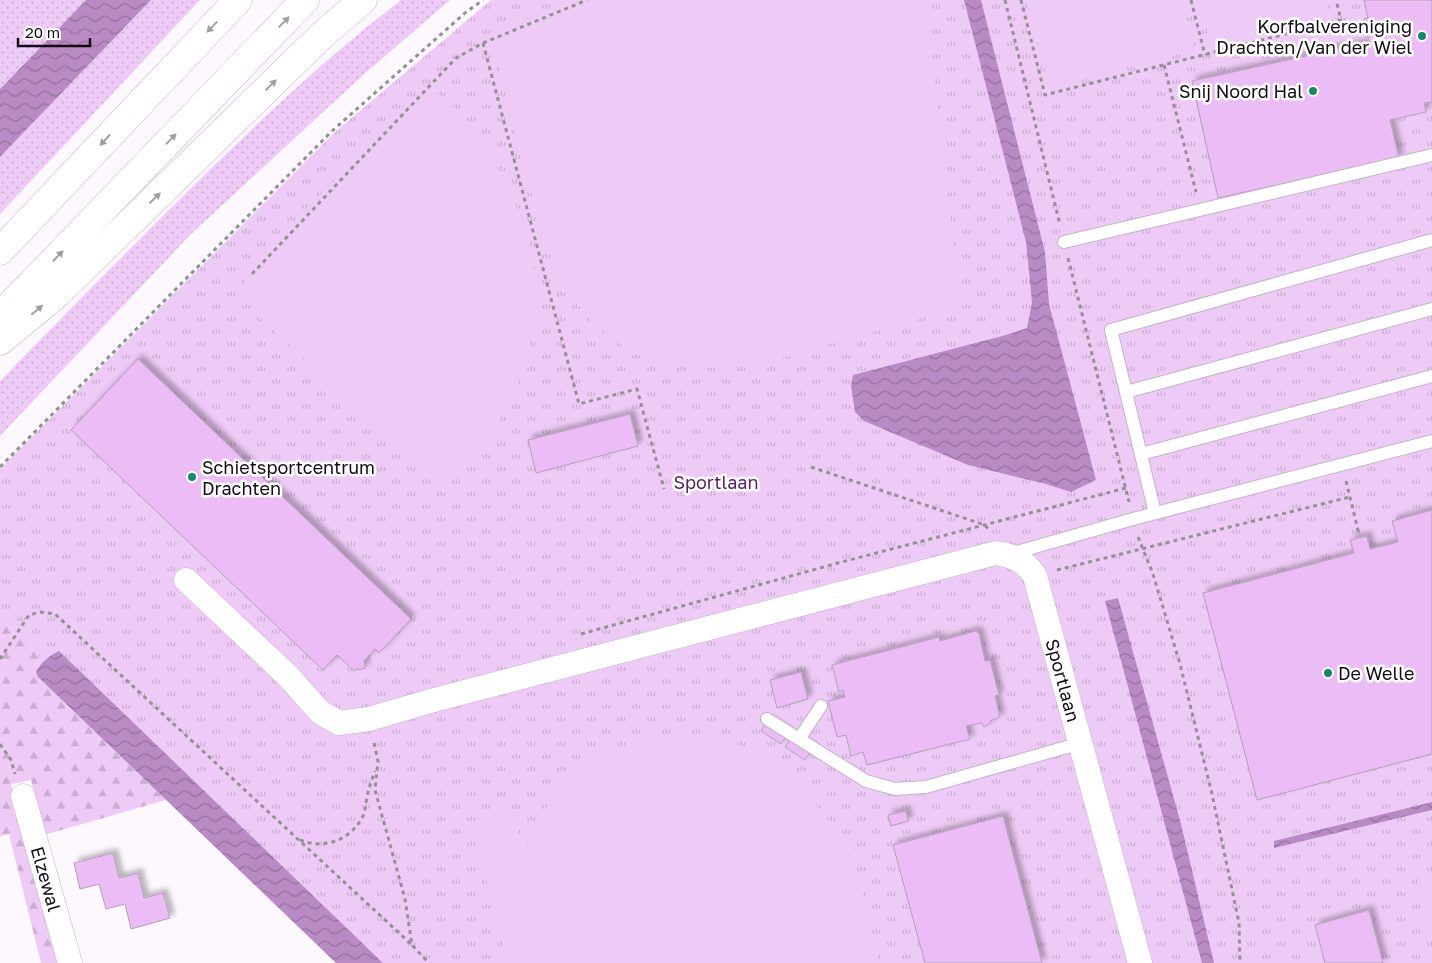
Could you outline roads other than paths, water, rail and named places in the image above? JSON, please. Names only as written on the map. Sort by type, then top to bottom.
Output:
[{"type":"highway","points":[[0,251],[238,0]]},
{"type":"highway","points":[[0,316],[304,0]]},
{"type":"highway","points":[[0,341],[57,294],[321,36],[363,0]]},
{"type":"street","points":[[186,580],[288,676],[320,712],[339,723],[369,719],[492,684],[996,554],[1007,555]]},
{"type":"street","name":"Sportlaan","points":[[1007,555],[1018,559],[1031,569],[1034,576],[1140,963]]},
{"type":"street","name":"Elzewal","points":[[23,796],[70,963]]},
{"type":"lane","points":[[1064,242],[1432,155]]},
{"type":"lane","points":[[1155,513],[1110,330],[1432,240]]},
{"type":"lane","points":[[1126,392],[1432,309]]},
{"type":"lane","points":[[1141,454],[1432,376]]},
{"type":"lane","points":[[1007,555],[1155,513],[1432,442]]},
{"type":"lane","points":[[799,739],[821,706]]},
{"type":"lane","points":[[767,719],[866,781],[895,789],[926,787],[1081,743]]},
{"type":"water","points":[[86,0],[151,0],[0,157],[0,89]]},
{"type":"water","points":[[964,0],[981,0],[1045,252],[1049,304],[1096,480],[1071,492],[968,465],[864,421],[855,412],[851,386],[853,375],[1027,328],[1032,302],[1026,242]]},
{"type":"water","points":[[1118,598],[1181,824],[1214,963],[1202,963],[1105,601]]},
{"type":"water","points":[[59,651],[383,963],[336,963],[38,677],[36,672],[40,665]]},
{"type":"water","points":[[1432,802],[1432,810],[1274,848],[1274,841]]},
{"type":"place","name":"Korfbalvereniging Drachten/Van der Wiel","points":[[1422,36]]},
{"type":"place","name":"Snij Noord Hal","points":[[1313,91]]},
{"type":"place","name":"Schietsportcentrum Drachten","points":[[192,477]]},
{"type":"place","name":"De Welle","points":[[1328,673]]}]
